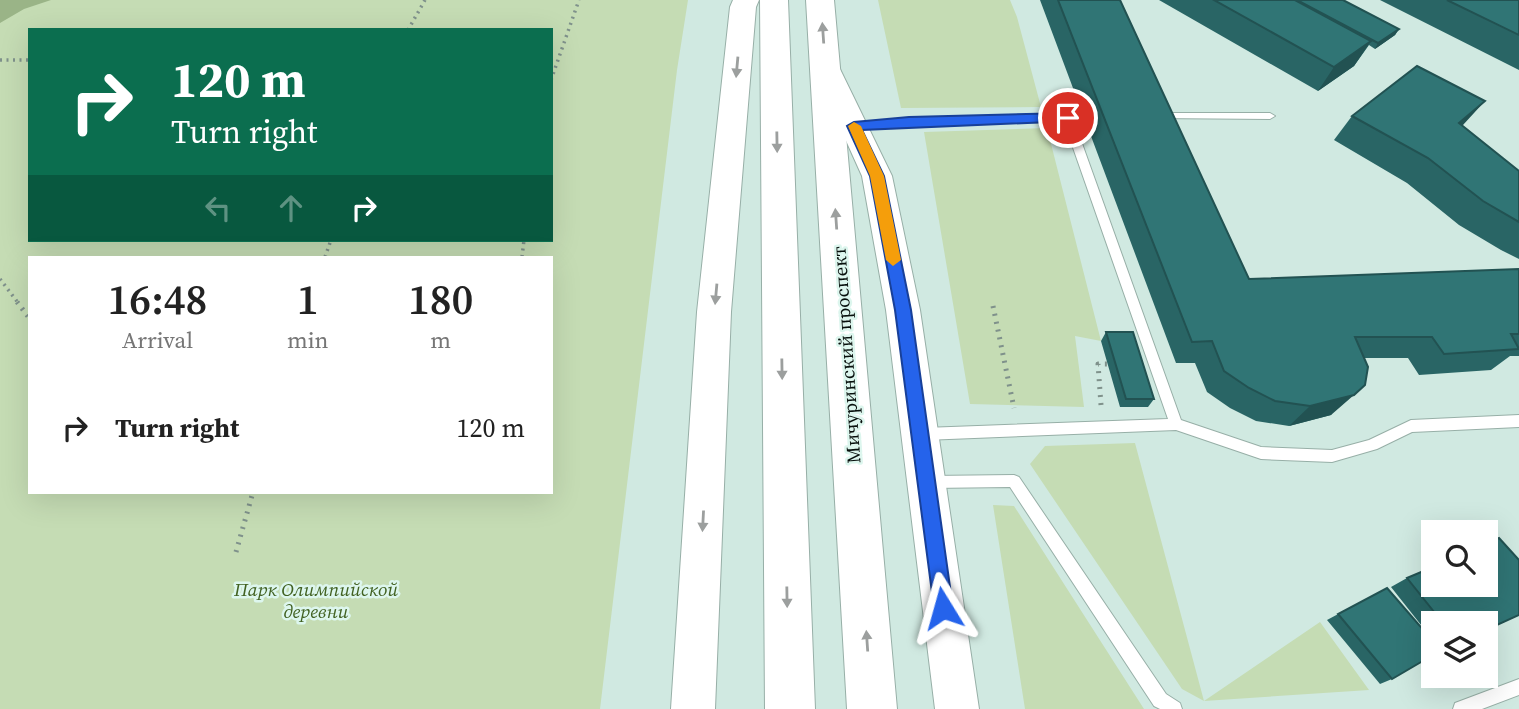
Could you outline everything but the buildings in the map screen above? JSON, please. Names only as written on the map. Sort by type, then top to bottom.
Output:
[{"type":"main road","points":[[693,709],[714,312],[743,7],[746,0]]},
{"type":"main road","points":[[774,0],[790,709]]},
{"type":"main road","name":"Мичуринский проспект","points":[[820,0],[872,709]]},
{"type":"main road","points":[[825,65],[877,176],[903,310],[957,709]]},
{"type":"lane","points":[[1148,116],[1270,116]]},
{"type":"lane","points":[[1068,118],[1176,424]]},
{"type":"lane","points":[[854,126],[909,121],[1082,118]]},
{"type":"lane","points":[[920,434],[1176,424],[1261,453],[1332,456],[1372,445],[1411,426],[1519,421]]},
{"type":"lane","points":[[926,482],[1014,481],[1160,700],[1174,709]]},
{"type":"lane","points":[[1461,709],[1519,687]]},
{"type":"path","points":[[409,28],[425,0]]},
{"type":"path","points":[[553,74],[579,0]]},
{"type":"path","points":[[0,60],[28,60]]},
{"type":"path","points":[[0,279],[28,316]]},
{"type":"path","points":[[993,306],[1019,430]]},
{"type":"path","points":[[1102,427],[1098,364],[1108,364]]},
{"type":"path","points":[[236,552],[252,494]]},
{"type":"green space","name":"Парк Олимпийской деревни","points":[[0,0],[688,0],[677,70],[600,709],[0,709]]},
{"type":"green space","points":[[0,0],[51,0],[24,9],[0,23]]},
{"type":"green space","points":[[878,0],[1010,0],[1041,107],[901,108]]},
{"type":"green space","points":[[1047,128],[1101,341],[1075,336],[1084,407],[970,404],[924,132]]},
{"type":"green space","points":[[1135,443],[1204,701],[1182,689],[1030,464],[1045,446]]},
{"type":"green space","points":[[993,505],[1014,506],[1144,709],[1025,709]]},
{"type":"green space","points":[[1320,622],[1369,690],[1204,701]]},
{"type":"slow traffic","points":[[854,126],[877,176],[893,260]]},
{"type":"route","points":[[943,608],[903,310],[877,176],[854,126],[909,121],[1068,118]]}]
